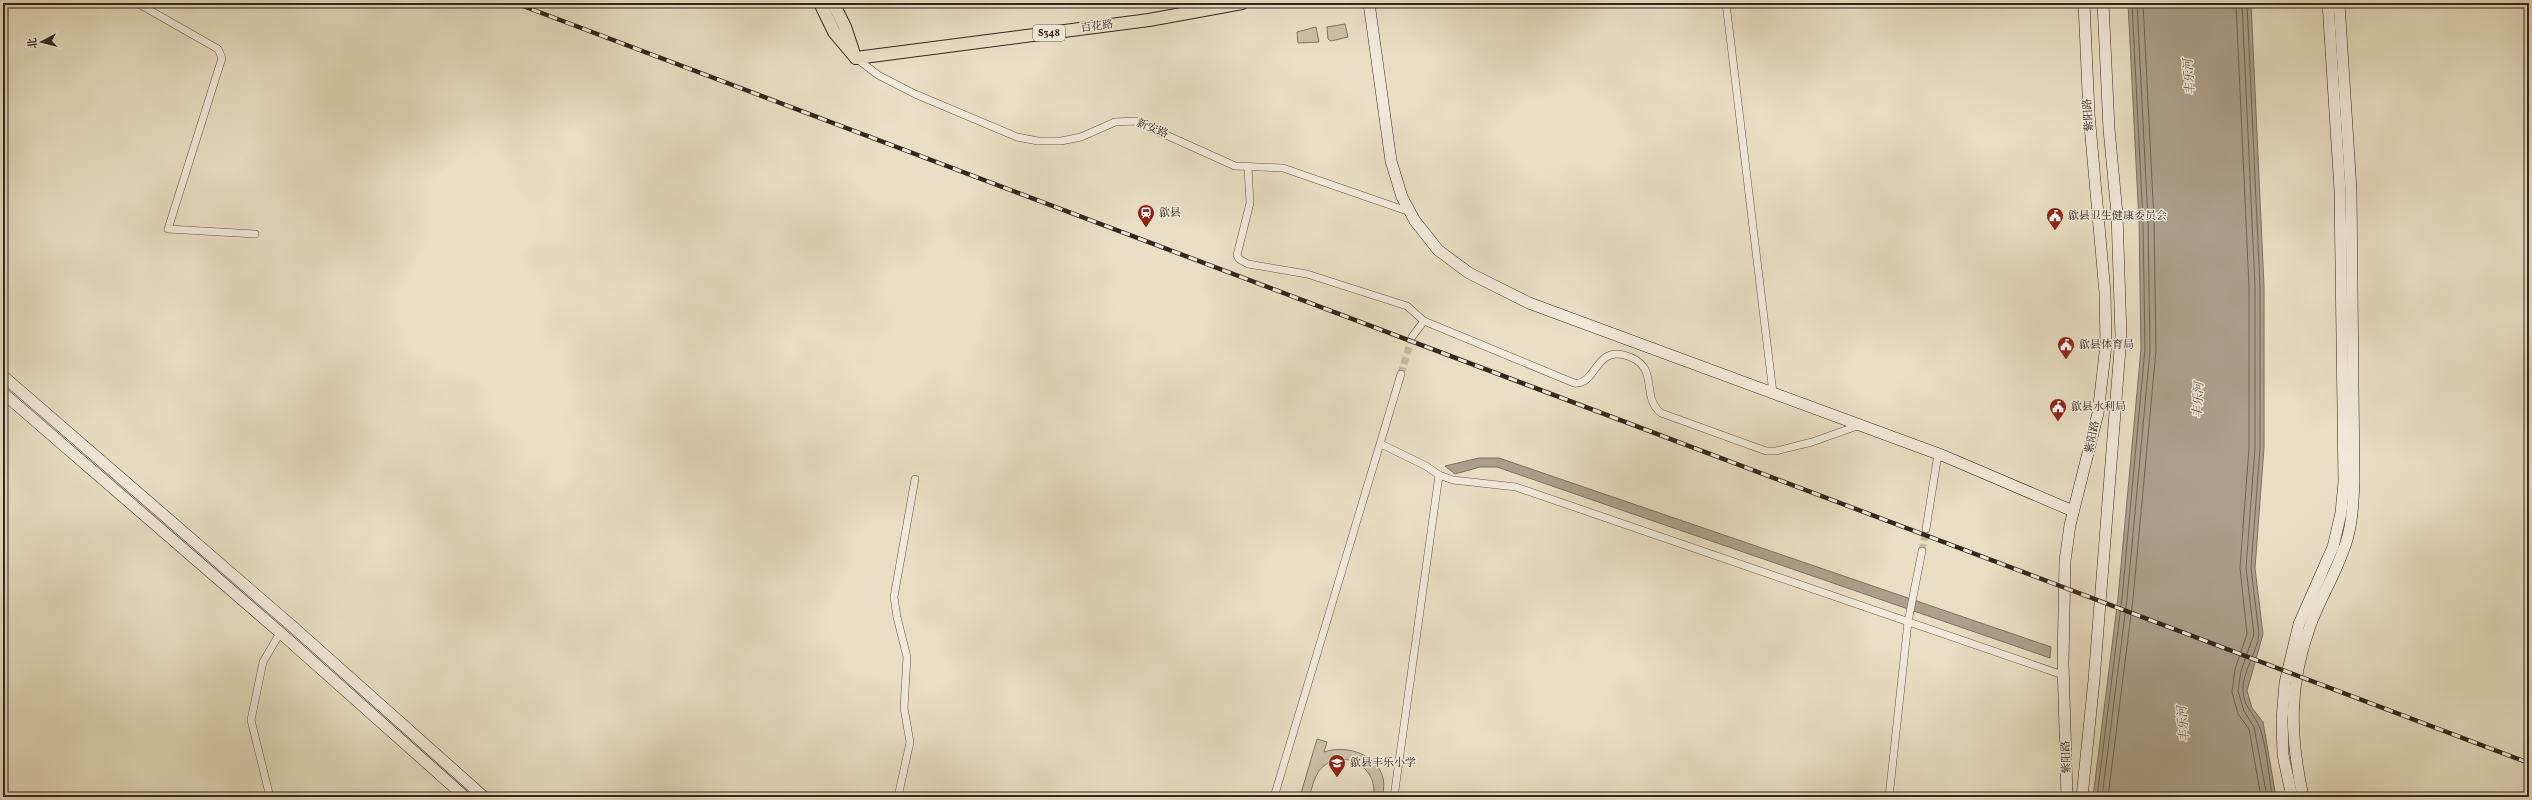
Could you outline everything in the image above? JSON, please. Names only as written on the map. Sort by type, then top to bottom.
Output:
[{"type":"main road","name":"新安路","points":[[820,3],[834,32],[856,58]]},
{"type":"main road","points":[[833,3],[845,27],[856,58]]},
{"type":"main road","name":"百花路","points":[[856,58],[1149,20],[1242,3]]},
{"type":"main road","points":[[1369,3],[1391,161],[1397,185],[1410,212],[1424,233],[1448,258],[1469,272],[1516,296],[1938,454],[2073,511]]},
{"type":"main road","name":"紫阳路","points":[[2067,797],[2063,675],[2065,561],[2073,511],[2098,413],[2106,332],[2105,293],[2089,114],[2084,3]]},
{"type":"main road","name":"紫阳路","points":[[2082,797],[2094,680],[2121,336],[2117,214],[2109,129],[2103,3]]},
{"type":"main road","points":[[2292,797],[2283,755],[2282,719],[2285,683],[2299,624],[2334,547],[2341,513],[2344,482],[2340,190],[2328,3]]},
{"type":"main road","points":[[2303,797],[2294,753],[2293,719],[2295,685],[2309,628],[2344,551],[2352,514],[2354,482],[2351,190],[2339,3]]},
{"type":"main road","points":[[3,376],[292,626],[484,797]]},
{"type":"main road","points":[[3,393],[280,633],[465,797]]},
{"type":"street","points":[[137,3],[218,49],[222,58],[168,229],[255,234]]},
{"type":"street","points":[[1726,3],[1773,393]]},
{"type":"street","name":"新安路","points":[[856,58],[878,75],[916,94],[1017,137],[1038,141],[1061,141],[1081,137],[1115,122],[1135,121],[1229,164],[1248,168],[1271,166],[1283,168],[1410,212]]},
{"type":"street","points":[[1248,168],[1250,203],[1237,250],[1239,259],[1267,269],[1308,274],[1407,306],[1424,321],[1574,383],[1579,384],[1587,379],[1602,359],[1616,354],[1626,355],[1635,359],[1647,370],[1652,400],[1661,413],[1761,450],[1776,451],[1860,425]]},
{"type":"street","points":[[1412,337],[1424,321]]},
{"type":"street","points":[[1274,797],[1401,374]]},
{"type":"street","points":[[1381,444],[1426,466],[1439,475],[1453,480],[1516,487],[1908,619],[2063,675]]},
{"type":"street","points":[[1926,529],[1938,454]]},
{"type":"street","points":[[1394,797],[1439,475]]},
{"type":"street","points":[[898,797],[910,742],[904,712],[907,657],[896,617],[894,597],[914,479]]},
{"type":"street","points":[[1889,797],[1908,619],[1922,551]]},
{"type":"street","points":[[270,797],[251,720],[263,662],[280,633]]},
{"type":"shaded area","points":[[1345,24],[1348,37],[1331,41],[1328,39],[1327,27]]},
{"type":"shaded area","points":[[1316,27],[1319,42],[1298,43],[1297,32]]},
{"type":"shaded area","points":[[1317,739],[1327,742],[1324,752],[1347,750],[1368,758],[1376,765],[1382,774],[1384,785],[1382,797],[1373,797],[1374,786],[1370,776],[1364,768],[1347,760],[1337,760],[1327,763],[1319,771],[1313,783],[1309,797],[1300,797]]},
{"type":"water","name":"丰乐河","points":[[2128,3],[2251,3],[2264,286],[2264,448],[2255,568],[2263,634],[2247,691],[2252,708],[2263,722],[2276,797],[2093,797],[2118,598],[2141,349],[2139,222]]},
{"type":"water","points":[[1479,458],[1499,458],[2051,647],[2050,658],[1497,467],[1480,467],[1455,474],[1445,466]]},
{"type":"tunnel","points":[[1401,374],[1412,337]]},
{"type":"tunnel","points":[[1922,551],[1926,529]]},
{"type":"railway","points":[[515,3],[2529,763]]},
{"type":"place","name":"歙县","points":[[1146,228]]},
{"type":"place","name":"歙县卫生健康委员会","points":[[2055,231]]},
{"type":"place","name":"歙县体育局","points":[[2066,360]]},
{"type":"place","name":"歙县水利局","points":[[2058,422]]},
{"type":"place","name":"歙县丰乐小学","points":[[1337,778]]}]
